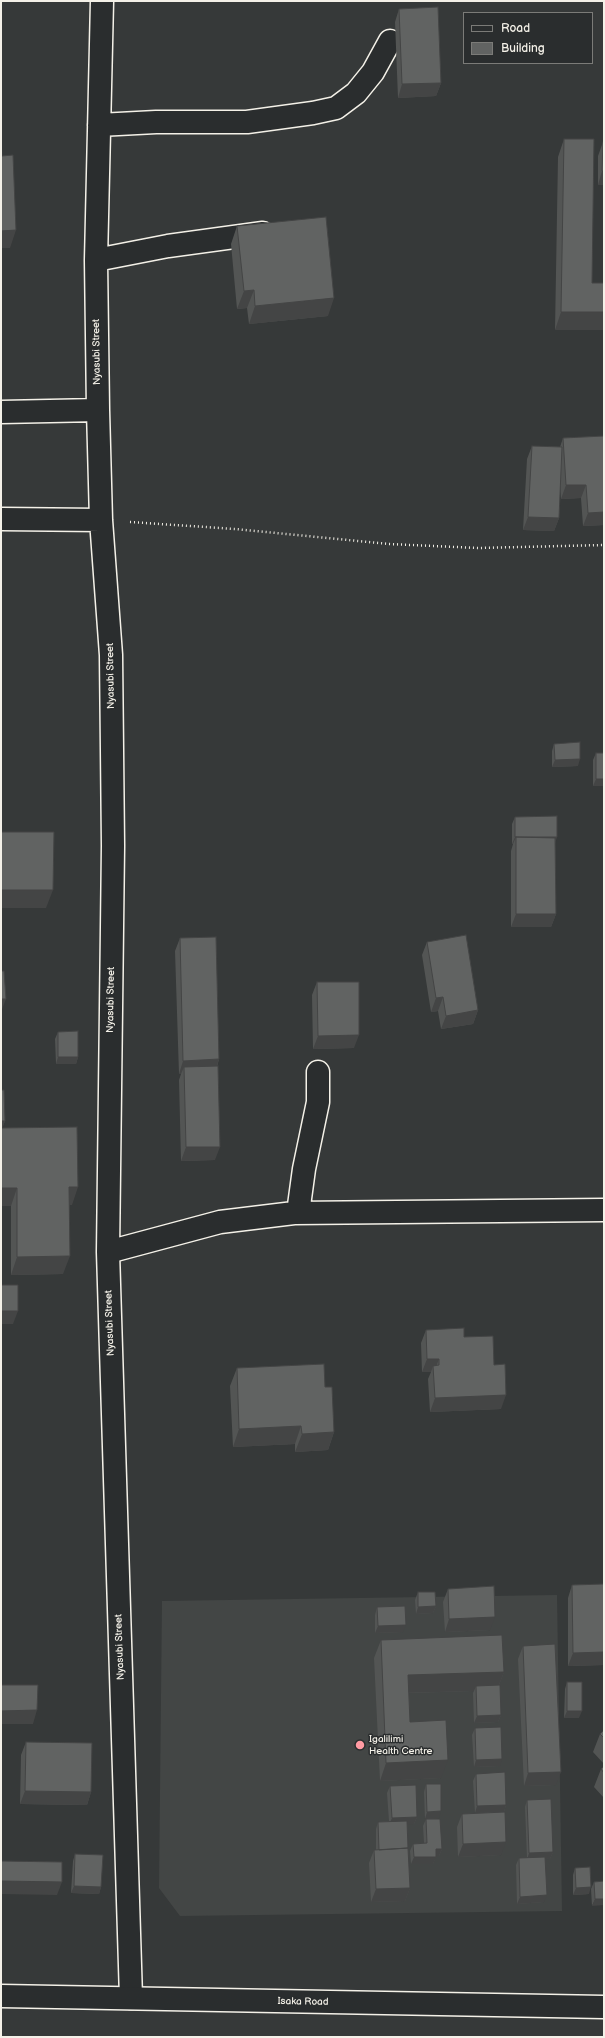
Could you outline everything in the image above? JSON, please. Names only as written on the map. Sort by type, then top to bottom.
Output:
[{"type":"street","name":"Nyasubi Street","points":[[102,1],[96,260],[101,520],[111,655],[113,830],[108,1252],[131,1998]]},
{"type":"street","points":[[99,125],[156,122],[246,122],[313,113],[336,108],[356,93],[373,72],[390,41]]},
{"type":"street","points":[[96,260],[183,243],[285,231]]},
{"type":"street","points":[[1,412],[98,410]]},
{"type":"street","points":[[1,519],[101,520]]},
{"type":"street","points":[[298,1213],[304,1169],[318,1102],[318,1072]]},
{"type":"street","points":[[108,1252],[220,1222],[298,1213],[604,1210]]},
{"type":"street","name":"Isaka Road","points":[[1,1996],[604,2007]]},
{"type":"path","points":[[101,520],[183,525],[389,544],[478,548],[604,545]]},
{"type":"shaded area","name":"Igalilimi Health Centre","points":[[557,1595],[562,1911],[180,1916],[159,1888],[162,1601]]},
{"type":"building","points":[[438,7],[441,83],[402,84],[399,9]]},
{"type":"building","points":[[564,139],[594,139],[592,283],[604,283],[604,312],[561,312]]},
{"type":"building","points":[[1,140],[2,156],[13,155],[16,230],[1,231]]},
{"type":"building","points":[[603,142],[604,171],[602,171]]},
{"type":"building","points":[[326,217],[334,298],[255,306],[254,290],[244,291],[237,226]]},
{"type":"building","points":[[604,436],[604,512],[588,513],[586,485],[566,485],[563,438]]},
{"type":"building","points":[[532,446],[562,447],[559,518],[528,517]]},
{"type":"building","points":[[580,742],[580,759],[555,760],[554,744]]},
{"type":"building","points":[[596,753],[604,753],[604,779],[596,779]]},
{"type":"building","points":[[557,816],[557,837],[515,837],[515,817]]},
{"type":"building","points":[[1,832],[54,832],[53,890],[1,890]]},
{"type":"building","points":[[516,837],[555,838],[556,914],[516,914]]},
{"type":"building","points":[[466,935],[478,1010],[446,1016],[443,997],[436,998],[427,942]]},
{"type":"building","points":[[216,937],[219,1059],[183,1061],[180,938]]},
{"type":"building","points":[[1,971],[4,971],[6,999],[1,999]]},
{"type":"building","points":[[317,982],[359,982],[359,1035],[318,1036]]},
{"type":"building","points":[[78,1031],[78,1057],[58,1057],[58,1032]]},
{"type":"building","points":[[218,1066],[220,1147],[186,1147],[184,1067]]},
{"type":"building","points":[[1,1090],[4,1090],[5,1121],[1,1121]]},
{"type":"building","points":[[77,1127],[78,1187],[69,1187],[70,1256],[17,1257],[17,1188],[1,1188],[1,1128]]},
{"type":"building","points":[[1,1285],[18,1285],[18,1311],[1,1311]]},
{"type":"building","points":[[464,1328],[464,1337],[493,1336],[494,1365],[505,1364],[506,1395],[435,1398],[433,1366],[439,1365],[439,1359],[427,1359],[426,1330]]},
{"type":"building","points":[[324,1364],[325,1387],[332,1387],[334,1432],[302,1434],[301,1426],[239,1429],[237,1368]]},
{"type":"building","points":[[604,1584],[604,1652],[573,1653],[572,1585]]},
{"type":"building","points":[[494,1586],[495,1617],[449,1619],[448,1589]]},
{"type":"building","points":[[418,1592],[435,1592],[436,1606],[418,1607]]},
{"type":"building","points":[[405,1606],[406,1625],[378,1626],[377,1607]]},
{"type":"building","points":[[502,1635],[504,1672],[408,1675],[410,1722],[446,1720],[448,1760],[386,1763],[381,1640]]},
{"type":"building","points":[[555,1644],[561,1772],[528,1773],[523,1646]]},
{"type":"building","points":[[567,1682],[582,1682],[582,1711],[567,1711]]},
{"type":"building","points":[[1,1685],[38,1685],[37,1710],[1,1711]]},
{"type":"building","points":[[500,1685],[501,1715],[477,1716],[476,1686]]},
{"type":"building","points":[[501,1727],[502,1759],[476,1760],[475,1728]]},
{"type":"building","points":[[604,1730],[604,1738],[600,1734]]},
{"type":"building","points":[[26,1742],[92,1743],[91,1792],[25,1791]]},
{"type":"building","points":[[604,1766],[604,1773],[601,1769]]},
{"type":"building","points":[[505,1772],[506,1805],[477,1806],[476,1774]]},
{"type":"building","points":[[426,1784],[441,1784],[441,1811],[427,1812]]},
{"type":"building","points":[[416,1785],[417,1817],[392,1818],[390,1786]]},
{"type":"building","points":[[551,1799],[553,1852],[529,1853],[527,1800]]},
{"type":"building","points":[[505,1812],[506,1842],[463,1844],[462,1814]]},
{"type":"building","points":[[426,1819],[440,1819],[442,1849],[436,1849],[436,1857],[414,1857],[413,1844],[427,1843]]},
{"type":"building","points":[[407,1821],[408,1848],[379,1850],[378,1822]]},
{"type":"building","points":[[408,1848],[410,1888],[376,1889],[374,1850]]},
{"type":"building","points":[[75,1854],[103,1855],[101,1887],[74,1886]]},
{"type":"building","points":[[545,1857],[547,1895],[520,1897],[519,1858]]},
{"type":"building","points":[[1,1861],[62,1862],[62,1882],[1,1881]]},
{"type":"building","points":[[590,1867],[591,1887],[576,1888],[575,1868]]},
{"type":"building","points":[[604,1881],[604,1899],[595,1899],[594,1882]]},
{"type":"place","name":"Igalilimi Health Centre","points":[[360,1745]]}]
